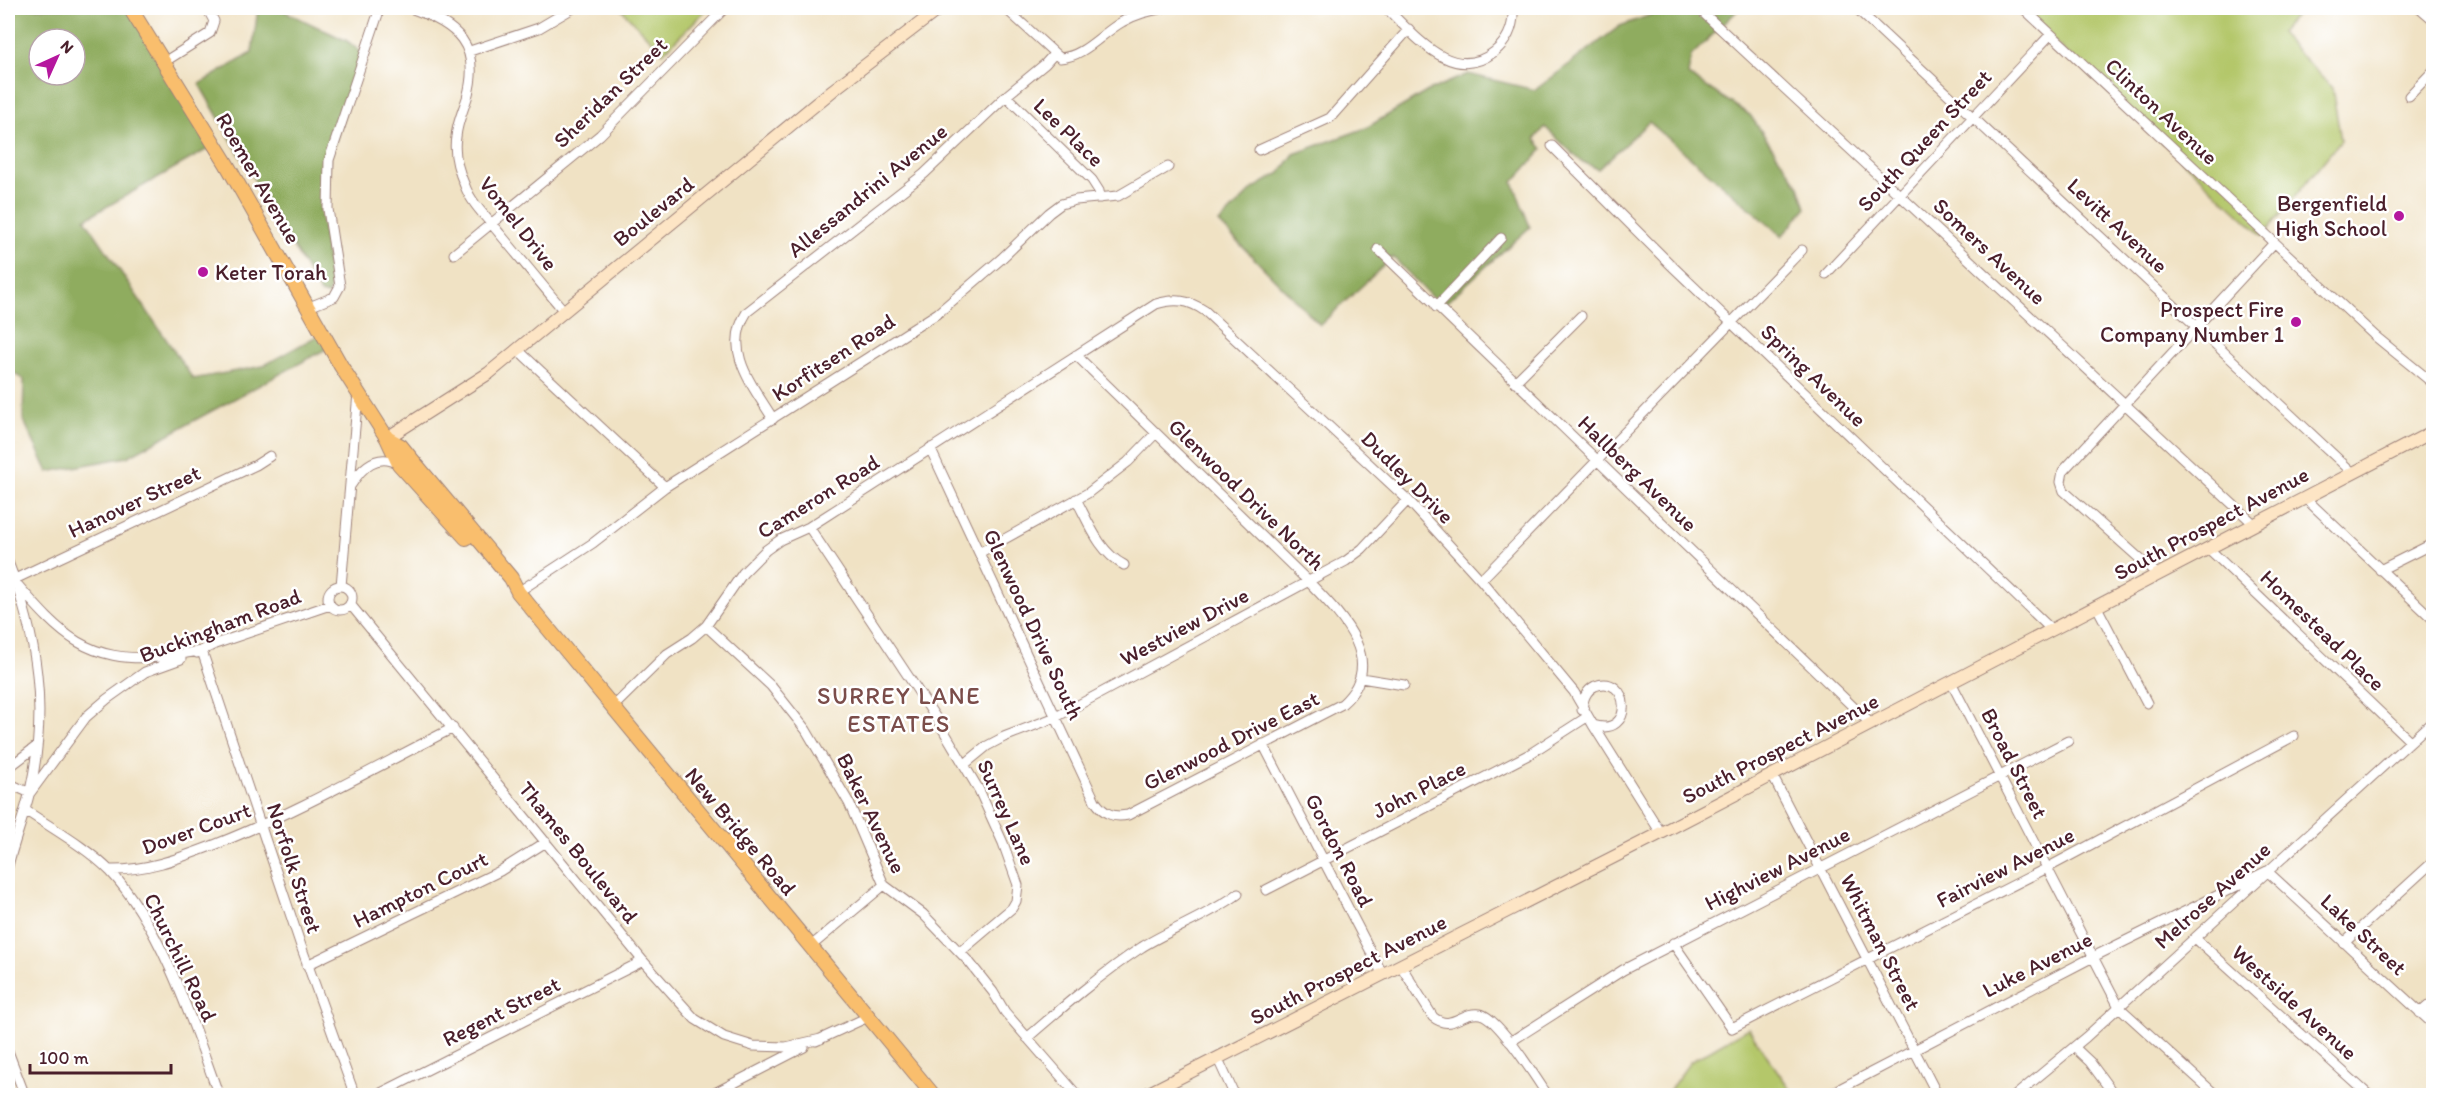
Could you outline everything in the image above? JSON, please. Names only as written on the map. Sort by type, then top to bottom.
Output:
[{"type":"main road","name":"Roemer Avenue","points":[[132,8],[226,163],[358,393]]},
{"type":"main road","name":"New Bridge Road","points":[[358,393],[387,438],[399,464],[506,582],[518,592],[934,1095]]},
{"type":"main road","name":"New Bridge Road","points":[[387,438],[405,451],[511,578],[518,592]]},
{"type":"street","points":[[164,62],[210,33],[214,21],[207,8]]},
{"type":"street","points":[[309,308],[334,297],[340,286],[328,209],[329,160],[380,8]]},
{"type":"street","points":[[410,8],[435,16],[448,24],[465,42],[470,51],[539,28],[573,8]]},
{"type":"street","name":"Sheridan Street","points":[[454,254],[606,130],[725,8]]},
{"type":"street","name":"Boulevard","points":[[387,438],[465,390],[833,90],[940,8]]},
{"type":"street","points":[[1005,8],[1060,58],[1075,55],[1132,16],[1163,8]]},
{"type":"street","points":[[1386,8],[1436,54],[1450,61],[1473,62],[1491,55],[1502,44],[1512,26],[1513,8]]},
{"type":"street","name":"Somers Avenue","points":[[1698,8],[2254,524]]},
{"type":"street","name":"Levitt Avenue","points":[[1856,8],[2353,473]]},
{"type":"street","name":"Clinton Avenue","points":[[2023,8],[2375,336],[2433,384]]},
{"type":"street","points":[[2420,8],[2433,20]]},
{"type":"street","points":[[1259,150],[1330,118],[1409,29]]},
{"type":"street","name":"South Queen Street","points":[[1826,274],[2051,34]]},
{"type":"street","name":"Vomel Drive","points":[[470,51],[472,61],[470,86],[457,127],[456,155],[466,190],[564,311]]},
{"type":"street","name":"Allessandrini Avenue","points":[[773,419],[739,361],[738,331],[747,312],[924,174],[1054,54]]},
{"type":"street","points":[[2409,96],[2433,70]]},
{"type":"street","name":"Lee Place","points":[[1006,96],[1092,180],[1099,191],[1100,198]]},
{"type":"street","name":"Spring Avenue","points":[[1552,146],[1732,323],[2052,630]]},
{"type":"street","name":"Korfitsen Road","points":[[518,592],[593,543],[665,487],[938,313],[960,296],[1055,208],[1076,200],[1118,196],[1168,167]]},
{"type":"street","points":[[1436,307],[1501,238]]},
{"type":"street","points":[[2157,574],[2064,491],[2061,482],[2063,471],[2274,243]]},
{"type":"street","name":"Hallberg Avenue","points":[[1378,249],[1871,724]]},
{"type":"street","points":[[1481,580],[1802,250]]},
{"type":"street","name":"Cameron Road","points":[[613,707],[667,654],[706,626],[743,573],[766,550],[780,540],[809,527],[1156,304],[1179,300]]},
{"type":"street","name":"Dudley Drive","points":[[1179,300],[1205,311],[1408,500],[1481,580],[1574,692],[1661,833]]},
{"type":"street","points":[[1515,382],[1581,316]]},
{"type":"street","points":[[517,349],[665,487]]},
{"type":"street","name":"Glenwood Drive North","points":[[1076,355],[1309,582],[1354,637],[1362,656],[1361,678]]},
{"type":"street","points":[[341,586],[358,393]]},
{"type":"street","name":"South Prospect Avenue","points":[[1143,1095],[1661,833],[2433,431]]},
{"type":"street","points":[[979,553],[1076,499],[1108,478],[1128,462],[1156,433]]},
{"type":"street","name":"Glenwood Drive South","points":[[930,448],[1095,801],[1107,814]]},
{"type":"street","name":"Hanover Street","points":[[15,581],[256,465],[270,456]]},
{"type":"street","points":[[350,487],[362,469],[374,461],[385,459],[399,464]]},
{"type":"street","points":[[2305,498],[2433,620]]},
{"type":"street","points":[[1076,499],[1103,548],[1111,557],[1124,565]]},
{"type":"street","name":"Westview Drive","points":[[965,764],[987,746],[1056,717],[1346,561],[1362,549],[1408,500]]},
{"type":"street","name":"Surrey Lane","points":[[809,527],[965,764],[1003,843],[1018,885],[1018,893],[1012,908],[960,952]]},
{"type":"street","points":[[2380,570],[2433,543]]},
{"type":"street","name":"Homestead Place","points":[[2208,548],[2410,741]]},
{"type":"street","points":[[8,562],[32,633],[38,668],[37,746],[30,793],[8,866]]},
{"type":"street","points":[[15,581],[51,624],[76,642],[90,648],[125,657],[143,658],[202,651]]},
{"type":"street","points":[[335,586],[341,586],[350,592],[352,599],[350,604],[338,610],[330,605],[329,592],[335,586]]},
{"type":"street","name":"Thames Boulevard","points":[[350,604],[683,1008],[709,1029],[746,1044],[769,1047],[803,1044],[821,1039]]},
{"type":"street","name":"Buckingham Road","points":[[30,793],[86,717],[145,672],[215,644],[330,605]]},
{"type":"street","points":[[2097,606],[2147,703]]},
{"type":"street","name":"Baker Avenue","points":[[706,626],[771,686],[806,730],[849,803],[884,885],[923,914],[960,952],[1027,1038],[1078,1095]]},
{"type":"street","name":"Norfolk Street","points":[[202,651],[308,965],[355,1095]]},
{"type":"street","points":[[1361,678],[1404,685]]},
{"type":"street","name":"Glenwood Drive East","points":[[1107,814],[1120,817],[1128,815],[1342,704],[1361,678]]},
{"type":"street","name":"Broad Street","points":[[1952,682],[2119,1007]]},
{"type":"street","points":[[1595,686],[1609,686],[1621,694],[1625,707],[1619,721],[1607,727],[1588,717],[1585,696],[1595,686]]},
{"type":"street","name":"John Place","points":[[1266,890],[1528,755],[1588,717]]},
{"type":"street","name":"Melrose Avenue","points":[[2014,1095],[2119,1007],[2433,720]]},
{"type":"street","name":"Dover Court","points":[[109,870],[136,869],[174,861],[261,826],[453,728]]},
{"type":"street","name":"Fairview Avenue","points":[[1673,943],[1732,1028],[2047,868],[2294,736]]},
{"type":"street","name":"Highview Avenue","points":[[1510,1042],[1584,993],[1673,943],[2068,741]]},
{"type":"street","name":"Gordon Road","points":[[1263,744],[1383,975]]},
{"type":"street","points":[[8,768],[37,746]]},
{"type":"street","name":"Whitman Street","points":[[1772,775],[1938,1095]]},
{"type":"street","points":[[8,783],[30,793]]},
{"type":"street","name":"Churchill Road","points":[[25,810],[93,856],[109,870],[138,908],[162,954],[197,1034],[219,1095]]},
{"type":"street","name":"Hampton Court","points":[[308,965],[500,871],[546,842]]},
{"type":"street","points":[[2344,943],[2433,861]]},
{"type":"street","name":"Lake Street","points":[[2267,872],[2433,1025]]},
{"type":"street","name":"Luke Avenue","points":[[1826,1095],[2093,957],[2267,872]]},
{"type":"street","points":[[810,947],[884,885]]},
{"type":"street","points":[[1027,1038],[1105,973],[1132,955],[1220,907],[1238,894]]},
{"type":"street","name":"Westside Avenue","points":[[2195,938],[2370,1095]]},
{"type":"street","name":"Regent Street","points":[[375,1095],[644,961]]},
{"type":"street","points":[[1401,966],[1433,1017],[1438,1021],[1452,1023],[1466,1016],[1482,1014],[1495,1022],[1548,1095]]},
{"type":"street","points":[[2420,1013],[2433,1001]]},
{"type":"street","points":[[2119,1007],[2217,1095]]},
{"type":"street","points":[[709,1095],[868,1017]]},
{"type":"street","points":[[2074,1047],[2090,1062],[2115,1095]]},
{"type":"street","points":[[8,1051],[26,1095]]},
{"type":"street","points":[[1218,1059],[1235,1095]]},
{"type":"green space","points":[[8,8],[130,8],[215,145],[85,219],[193,379],[263,366],[322,333],[330,347],[127,457],[48,472],[23,419],[24,380],[8,369]]},
{"type":"green space","points":[[258,8],[278,8],[347,41],[364,54],[329,160],[320,207],[331,286],[328,295],[320,293],[199,84],[252,53]]},
{"type":"green space","points":[[620,8],[708,8],[663,53]]},
{"type":"green space","points":[[1670,8],[1740,8],[1691,56],[1688,75],[1750,115],[1799,186],[1806,208],[1782,236],[1649,122],[1598,169],[1581,161],[1545,127],[1535,139],[1543,149],[1513,182],[1530,227],[1441,307],[1393,257],[1320,325],[1219,223],[1254,188],[1280,173],[1294,154],[1366,128],[1428,91],[1468,74],[1535,90],[1620,26]]},
{"type":"green space","points":[[2018,8],[2302,8],[2280,33],[2332,88],[2341,140],[2263,236]]},
{"type":"green space","points":[[1748,1028],[1794,1095],[1666,1095],[1690,1062]]},
{"type":"place","name":"Bergenfield High School","points":[[2399,216]]},
{"type":"place","name":"Keter Torah","points":[[203,272]]},
{"type":"place","name":"Prospect Fire Company Number 1","points":[[2296,322]]},
{"type":"district","name":"SURREY LANE ESTATES","points":[[899,710]]}]
